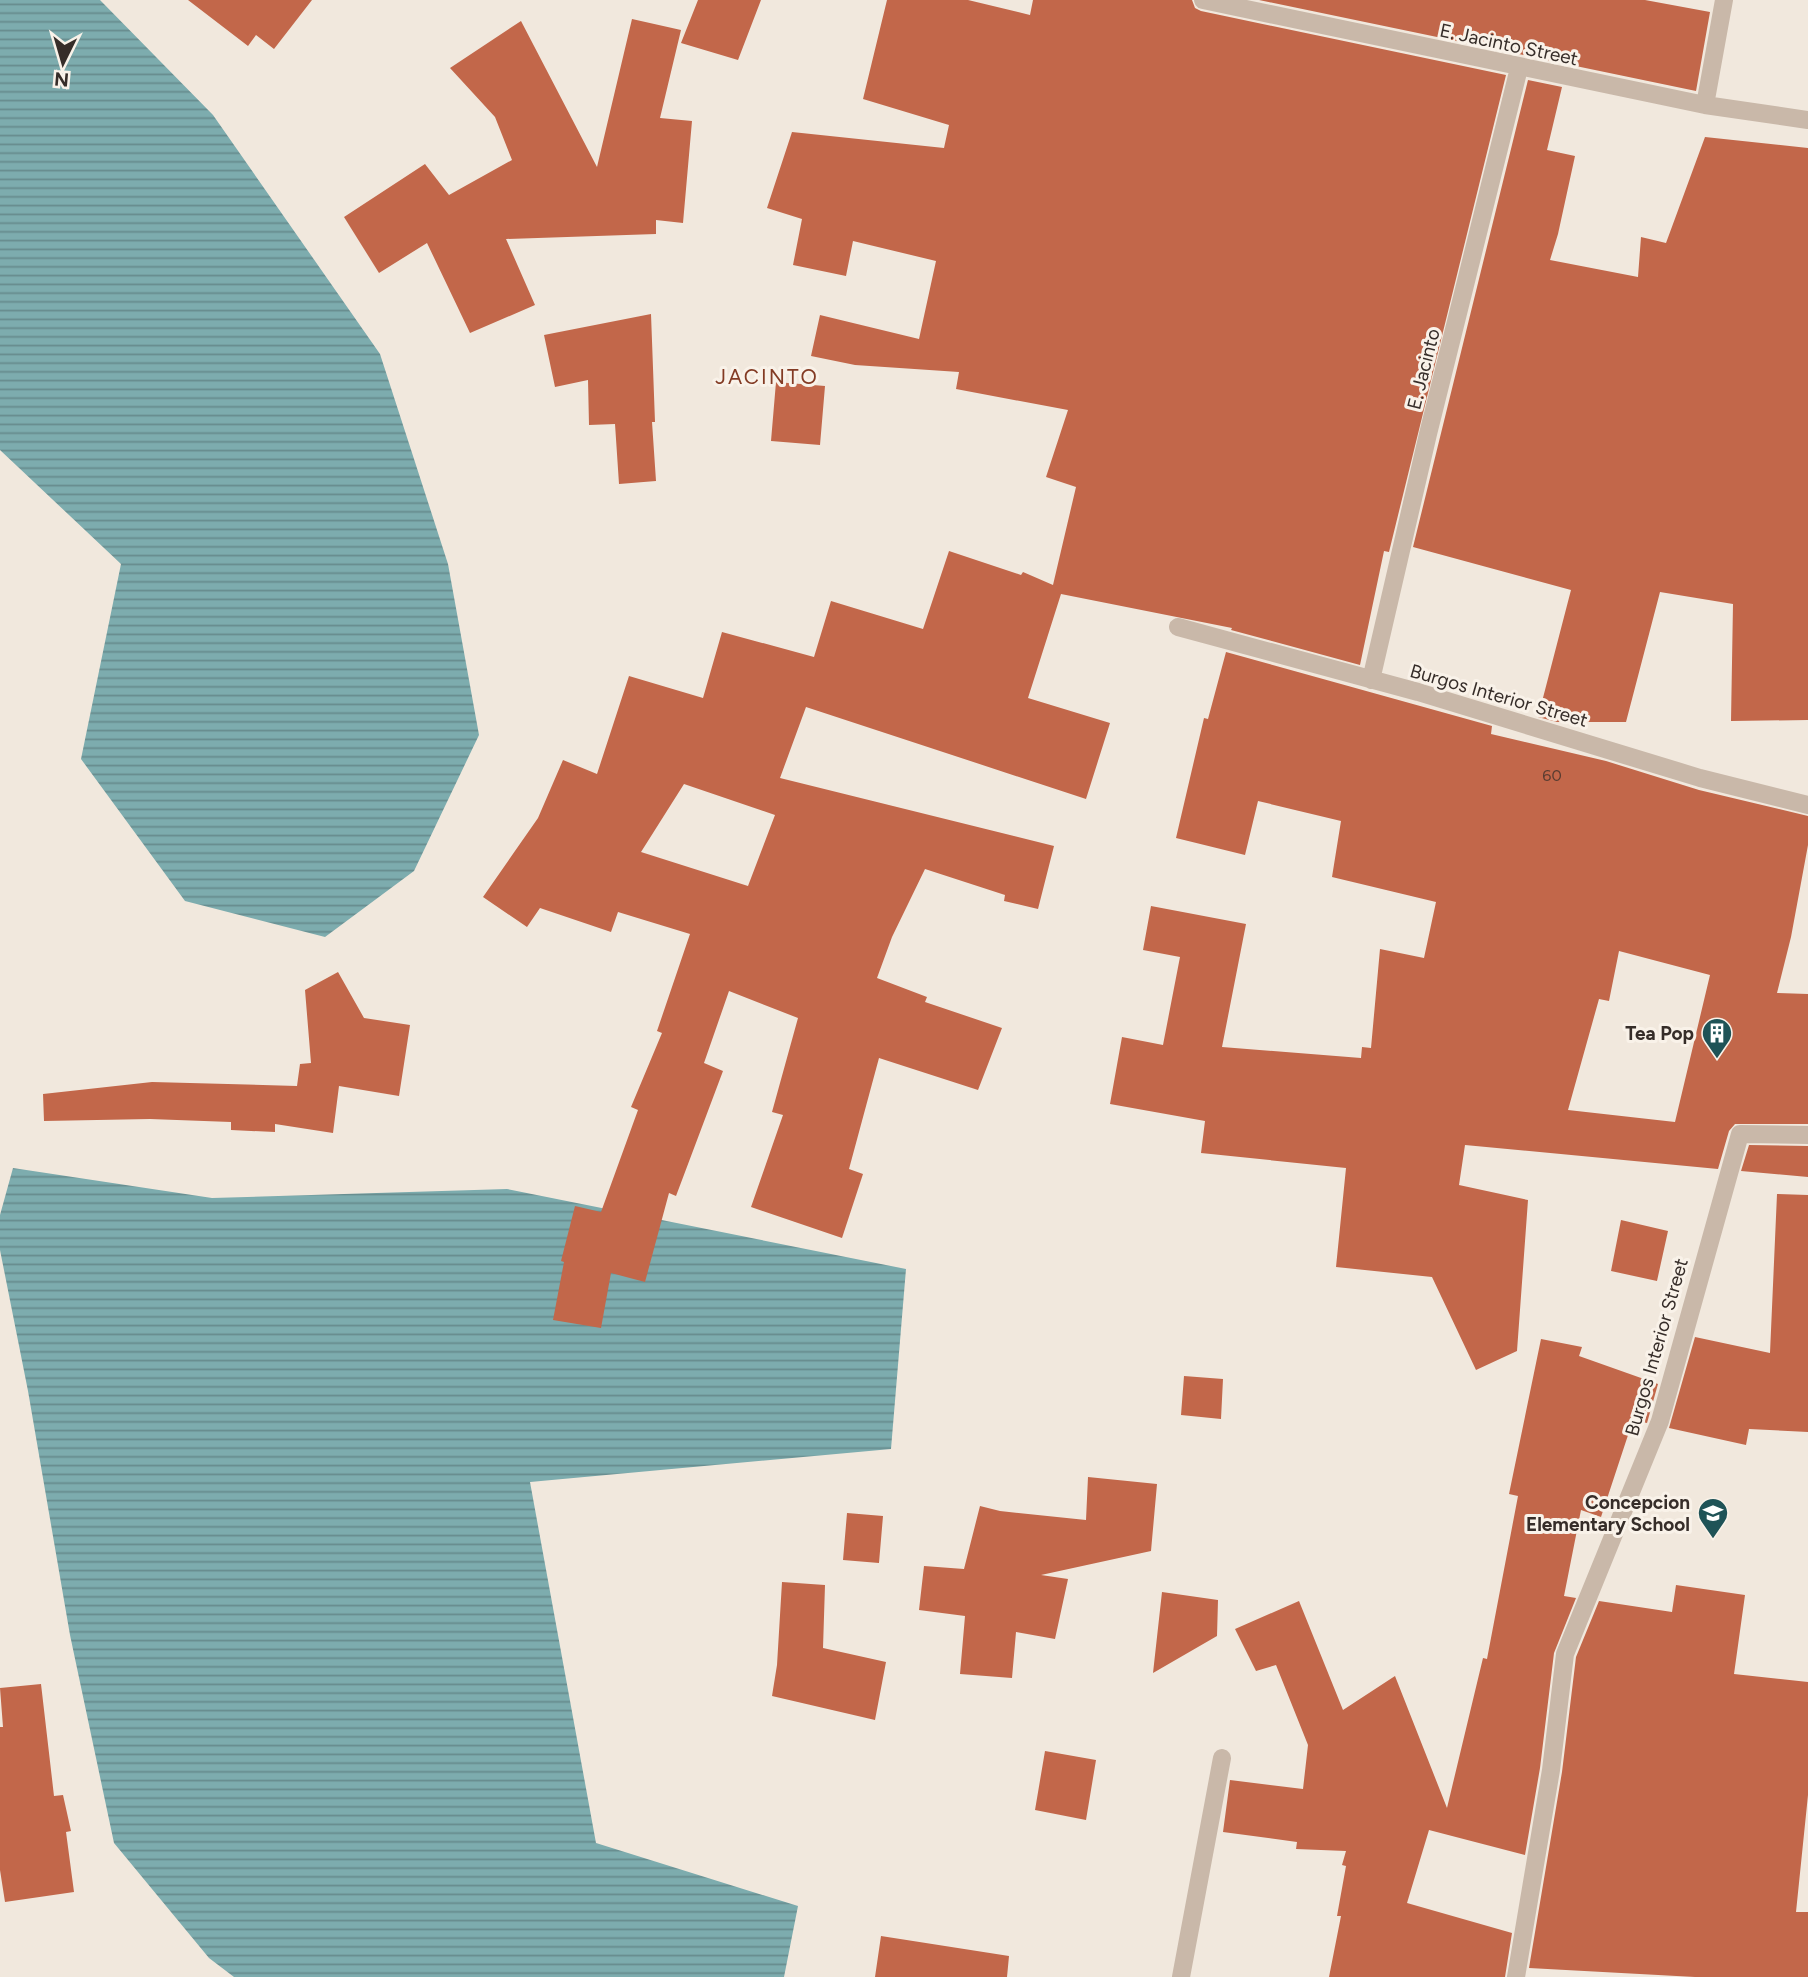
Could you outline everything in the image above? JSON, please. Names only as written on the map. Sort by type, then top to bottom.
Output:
[{"type":"street","name":"E. Jacinto Street","points":[[1203,0],[1705,105],[1808,120]]},
{"type":"street","points":[[1705,105],[1724,0]]},
{"type":"street","name":"E. Jacinto","points":[[1371,680],[1428,435],[1519,68]]},
{"type":"street","name":"Burgos Interior Street","points":[[1178,627],[1418,692],[1700,778],[1808,804]]},
{"type":"street","name":"Burgos Interior Street","points":[[1516,1977],[1550,1770],[1564,1654],[1660,1421],[1740,1134],[1808,1135]]},
{"type":"street","points":[[1181,1977],[1222,1758]]},
{"type":"water","points":[[0,0],[100,0],[213,115],[380,354],[448,564],[479,735],[414,871],[325,937],[185,901],[81,759],[121,564],[0,450]]},
{"type":"water","points":[[13,1168],[212,1198],[507,1189],[906,1269],[891,1449],[530,1482],[596,1843],[798,1906],[784,1977],[234,1977],[209,1958],[114,1843],[70,1635],[28,1391],[0,1250],[0,1215]]},
{"type":"building","points":[[188,0],[312,0],[274,49],[256,35],[248,46]]},
{"type":"building","points":[[698,0],[761,0],[738,60],[681,43]]},
{"type":"building","points":[[887,0],[968,0],[1030,15],[1033,0],[1192,0],[1195,8],[1201,11],[1506,75],[1389,552],[1384,551],[1360,665],[1231,630],[1232,628],[1061,594],[1028,698],[1110,723],[1086,799],[806,707],[780,778],[1054,846],[1038,909],[1004,901],[1005,895],[925,869],[892,937],[877,978],[927,997],[925,1002],[1002,1028],[978,1090],[879,1058],[849,1169],[863,1174],[842,1238],[751,1207],[783,1115],[772,1112],[798,1018],[729,991],[704,1063],[723,1071],[676,1196],[669,1193],[645,1282],[611,1273],[601,1328],[553,1320],[564,1262],[561,1261],[575,1206],[601,1212],[638,1110],[631,1107],[662,1033],[657,1031],[690,934],[618,912],[611,932],[540,908],[527,927],[483,897],[538,818],[563,760],[597,774],[629,676],[703,698],[722,632],[814,657],[831,601],[923,629],[949,551],[1021,575],[1023,572],[1053,585],[1076,487],[1046,477],[1068,410],[956,389],[959,372],[855,365],[811,356],[820,315],[919,339],[936,261],[853,241],[846,276],[793,265],[802,219],[767,208],[792,132],[944,148],[949,125],[863,99]],"holes":[[[684,784],[775,815],[748,886],[641,852]]]},
{"type":"building","points":[[1259,0],[1645,0],[1710,12],[1696,91]]},
{"type":"building","points":[[632,19],[681,30],[660,118],[692,121],[683,223],[656,220],[656,234],[506,239],[535,305],[470,333],[427,243],[379,273],[344,217],[425,164],[449,195],[512,160],[495,117],[450,68],[521,21],[597,167]]},
{"type":"building","points":[[1528,80],[1562,87],[1547,150],[1575,156],[1550,260],[1638,277],[1641,237],[1666,243],[1705,137],[1808,148],[1808,720],[1731,721],[1733,604],[1660,592],[1626,722],[1557,722],[1538,717],[1571,590],[1413,547]]},
{"type":"building","points":[[651,314],[655,422],[652,422],[656,481],[619,484],[615,424],[589,425],[588,380],[555,387],[544,335]]},
{"type":"building","points":[[776,382],[825,386],[820,445],[771,441]]},
{"type":"building","points":[[1226,652],[1492,726],[1491,734],[1606,761],[1699,790],[1808,816],[1808,845],[1791,937],[1777,993],[1808,994],[1808,1124],[1735,1124],[1729,1131],[1718,1169],[1465,1145],[1459,1185],[1528,1200],[1517,1351],[1476,1370],[1432,1277],[1336,1267],[1346,1168],[1201,1153],[1205,1121],[1110,1104],[1122,1037],[1163,1045],[1180,957],[1143,950],[1151,906],[1246,924],[1222,1047],[1361,1058],[1362,1047],[1371,1048],[1380,949],[1424,958],[1436,902],[1332,877],[1341,821],[1258,801],[1245,855],[1176,838],[1204,718],[1208,719]],"holes":[[[1619,951],[1710,975],[1675,1122],[1568,1110],[1599,999],[1609,1001]]]},
{"type":"building","points":[[338,972],[364,1018],[410,1025],[399,1096],[339,1086],[333,1133],[275,1124],[275,1132],[231,1130],[231,1122],[150,1119],[44,1121],[43,1094],[152,1082],[297,1086],[300,1064],[311,1063],[305,990]]},
{"type":"building","points":[[1749,1145],[1808,1146],[1808,1177],[1741,1171]]},
{"type":"building","points":[[1777,1194],[1808,1195],[1808,1432],[1749,1429],[1746,1445],[1669,1428],[1695,1337],[1770,1353]]},
{"type":"building","points":[[1621,1220],[1668,1231],[1657,1281],[1611,1271]]},
{"type":"building","points":[[1541,1339],[1582,1347],[1579,1356],[1658,1384],[1647,1423],[1633,1420],[1601,1517],[1581,1510],[1564,1596],[1576,1598],[1554,1653],[1540,1768],[1525,1855],[1429,1830],[1407,1903],[1512,1933],[1505,1977],[1329,1977],[1341,1916],[1337,1916],[1346,1851],[1296,1849],[1297,1842],[1223,1832],[1230,1780],[1303,1789],[1308,1745],[1276,1665],[1256,1671],[1235,1629],[1299,1601],[1343,1710],[1395,1676],[1447,1808],[1483,1658],[1487,1659],[1518,1496],[1509,1494]]},
{"type":"building","points":[[1184,1376],[1223,1379],[1221,1419],[1181,1415]]},
{"type":"building","points":[[1088,1477],[1157,1484],[1151,1551],[1041,1575],[1068,1579],[1055,1639],[1016,1632],[1012,1678],[960,1674],[965,1616],[919,1610],[924,1566],[964,1569],[980,1506],[1000,1511],[1086,1520]]},
{"type":"building","points":[[847,1513],[883,1516],[879,1563],[843,1560]]},
{"type":"building","points":[[782,1582],[825,1585],[823,1648],[886,1662],[875,1720],[772,1696],[777,1665]]},
{"type":"building","points":[[1676,1585],[1745,1595],[1734,1674],[1808,1682],[1808,1795],[1796,1912],[1808,1912],[1808,1977],[1695,1977],[1529,1968],[1562,1772],[1576,1657],[1599,1601],[1672,1612]]},
{"type":"building","points":[[1162,1592],[1218,1600],[1217,1636],[1153,1673]]},
{"type":"building","points":[[41,1684],[54,1796],[63,1795],[71,1831],[66,1832],[74,1892],[5,1902],[0,1870],[0,1727],[3,1727],[0,1688]]},
{"type":"building","points":[[1045,1751],[1096,1760],[1086,1820],[1035,1810]]},
{"type":"building","points":[[881,1936],[1009,1956],[1007,1977],[875,1977]]},
{"type":"place","name":"Tea Pop","points":[[1717,1060]]},
{"type":"place","name":"Concepcion Elementary School","points":[[1713,1540]]},
{"type":"district","name":"JACINTO","points":[[767,377]]}]
